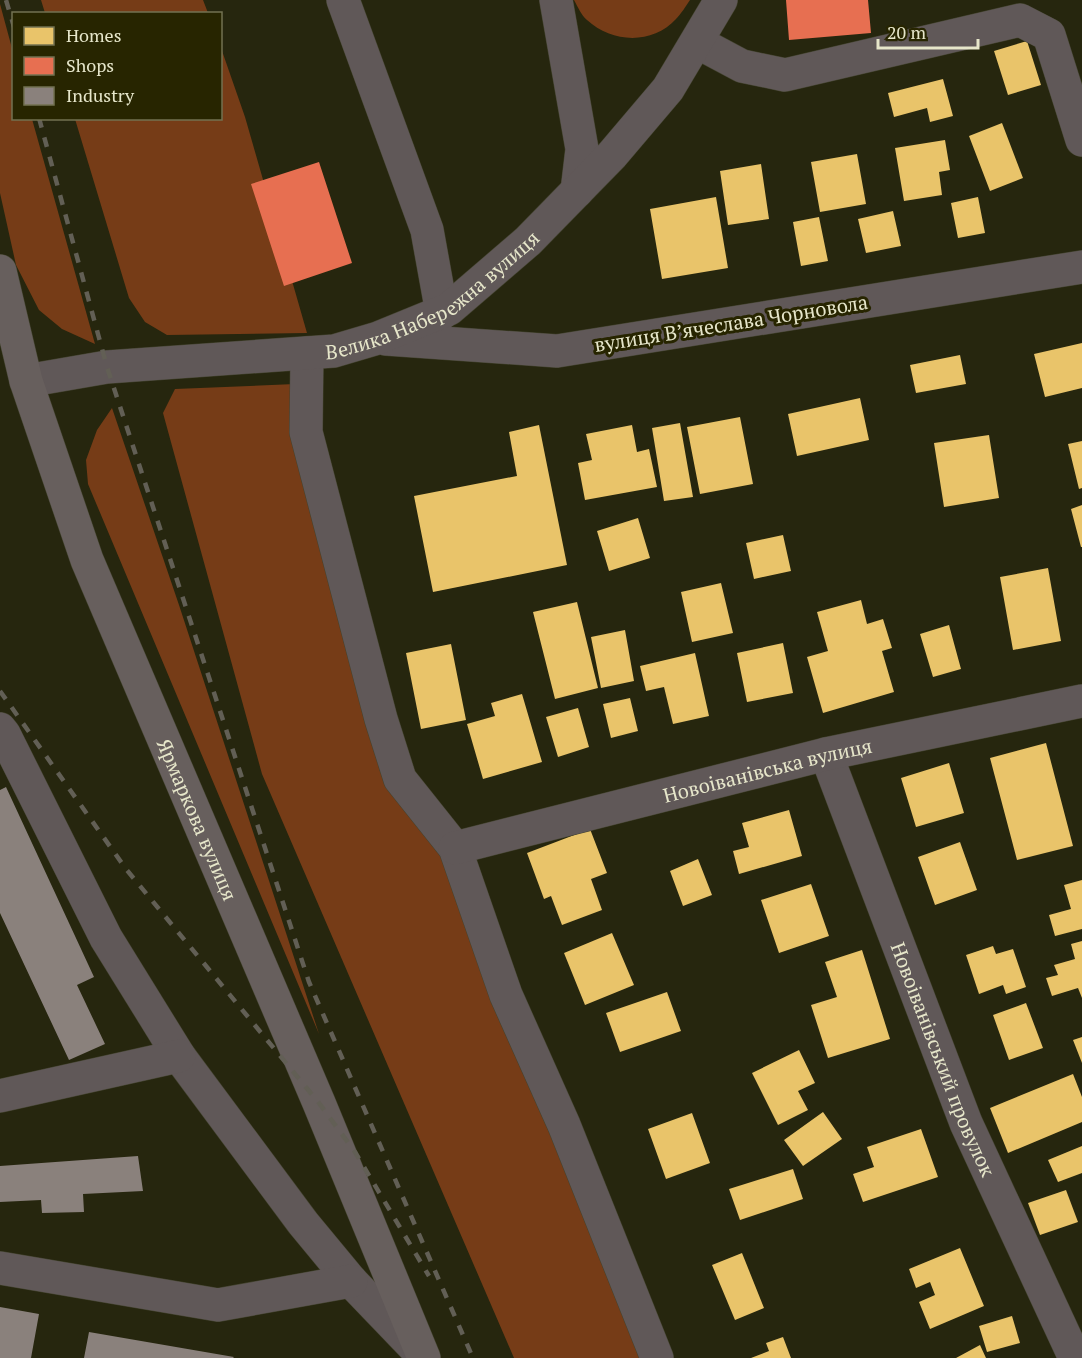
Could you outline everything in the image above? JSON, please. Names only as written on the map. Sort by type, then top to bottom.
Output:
[{"type":"main road","name":"Ярмаркова вулиця","points":[[0,271],[26,381],[87,560],[319,1103],[424,1357]]},
{"type":"street","points":[[343,0],[427,230],[442,313]]},
{"type":"street","points":[[556,0],[582,149],[577,191]]},
{"type":"street","name":"Велика Набережна вулиця","points":[[26,381],[107,367],[334,351],[378,339],[442,313],[528,241],[612,155],[668,89],[721,0]]},
{"type":"street","points":[[697,42],[742,66],[785,75],[1020,20],[1049,35],[1082,140]]},
{"type":"street","name":"вулиця Вʼячеслава Чорновола","points":[[378,339],[557,351],[1082,267]]},
{"type":"street","points":[[307,353],[306,432],[381,719],[400,779],[455,848],[506,995],[564,1125],[657,1358]]},
{"type":"street","name":"Новоіванівська вулиця","points":[[455,848],[826,754],[1082,701]]},
{"type":"street","points":[[0,729],[106,938],[179,1056],[303,1223],[351,1281],[424,1357]]},
{"type":"street","name":"Новоіванівський провулок","points":[[826,754],[966,1123],[1075,1358]]},
{"type":"street","points":[[0,1096],[179,1056]]},
{"type":"street","points":[[0,1268],[218,1305],[351,1281]]},
{"type":"shaded area","points":[[41,0],[203,0],[208,12],[45,12]]},
{"type":"shaded area","points":[[574,0],[690,0],[678,17],[666,27],[644,37],[632,38],[620,37],[597,28],[583,16]]},
{"type":"shaded area","points":[[0,4],[12,48],[12,120],[32,120],[95,344],[62,329],[39,310],[16,265],[0,193]]},
{"type":"shaded area","points":[[222,51],[245,117],[307,333],[167,335],[145,322],[129,298],[75,120],[222,120]]},
{"type":"shaded area","points":[[295,384],[393,777],[451,851],[650,1358],[514,1358],[262,774],[163,413],[175,389]]},
{"type":"shaded area","points":[[112,408],[319,1034],[88,484],[86,460],[97,430]]},
{"type":"building: Homes","points":[[1027,41],[1041,85],[1008,95],[994,51]]},
{"type":"building: Homes","points":[[943,79],[953,116],[930,122],[927,108],[894,117],[888,93]]},
{"type":"building: Homes","points":[[1002,123],[1023,178],[990,191],[969,136]]},
{"type":"building: Homes","points":[[945,140],[950,170],[939,172],[942,195],[904,201],[895,148]]},
{"type":"building: Homes","points":[[857,154],[866,204],[820,212],[811,162]]},
{"type":"building: Homes","points":[[761,164],[769,219],[728,225],[720,171]]},
{"type":"building: Homes","points":[[716,197],[728,268],[662,279],[650,209]]},
{"type":"building: Homes","points":[[978,197],[985,233],[958,238],[951,203]]},
{"type":"building: Homes","points":[[893,211],[901,246],[866,253],[858,219]]},
{"type":"building: Homes","points":[[819,217],[828,261],[801,266],[793,222]]},
{"type":"building: Homes","points":[[1082,343],[1082,388],[1045,397],[1034,354]]},
{"type":"building: Homes","points":[[960,355],[966,384],[916,393],[910,365]]},
{"type":"building: Homes","points":[[860,398],[869,440],[797,456],[788,414]]},
{"type":"building: Homes","points":[[740,417],[753,484],[700,494],[687,427]]},
{"type":"building: Homes","points":[[680,423],[693,497],[664,501],[652,428]]},
{"type":"building: Homes","points":[[539,425],[567,565],[433,592],[414,496],[517,476],[509,432]]},
{"type":"building: Homes","points":[[632,425],[637,452],[649,449],[657,487],[585,500],[578,463],[592,460],[586,434]]},
{"type":"building: Homes","points":[[989,435],[999,498],[944,507],[934,443]]},
{"type":"building: Homes","points":[[1082,441],[1082,488],[1079,489],[1068,444]]},
{"type":"building: Homes","points":[[1082,505],[1082,547],[1081,547],[1071,509]]},
{"type":"building: Homes","points":[[638,518],[650,558],[609,571],[597,531]]},
{"type":"building: Homes","points":[[783,535],[791,571],[754,579],[746,543]]},
{"type":"building: Homes","points":[[1048,568],[1061,641],[1013,650],[1000,577]]},
{"type":"building: Homes","points":[[721,583],[733,633],[692,642],[681,592]]},
{"type":"building: Homes","points":[[861,600],[867,624],[883,619],[892,648],[882,651],[894,692],[823,713],[807,657],[828,651],[817,612]]},
{"type":"building: Homes","points":[[577,602],[598,688],[555,699],[533,612]]},
{"type":"building: Homes","points":[[949,625],[961,669],[933,677],[920,634]]},
{"type":"building: Homes","points":[[625,630],[634,681],[601,688],[591,637]]},
{"type":"building: Homes","points":[[783,643],[793,693],[747,702],[737,653]]},
{"type":"building: Homes","points":[[451,644],[466,720],[421,729],[406,653]]},
{"type":"building: Homes","points":[[695,653],[709,716],[673,724],[664,687],[646,691],[640,666]]},
{"type":"building: Homes","points":[[522,694],[542,762],[483,779],[467,724],[495,716],[491,703]]},
{"type":"building: Homes","points":[[630,698],[638,731],[611,738],[603,704]]},
{"type":"building: Homes","points":[[578,708],[589,747],[558,757],[546,717]]},
{"type":"building: Homes","points":[[1046,743],[1073,846],[1017,860],[990,758]]},
{"type":"building: Homes","points":[[949,763],[964,813],[916,827],[901,778]]},
{"type":"building: Homes","points":[[789,810],[802,856],[739,874],[733,851],[749,847],[742,823]]},
{"type":"building: Homes","points":[[590,829],[607,873],[591,879],[602,910],[562,925],[551,896],[544,899],[527,853]]},
{"type":"building: Homes","points":[[960,842],[977,890],[935,905],[918,857]]},
{"type":"building: Homes","points":[[698,859],[712,895],[683,906],[670,871]]},
{"type":"building: Homes","points":[[1082,880],[1082,929],[1055,936],[1049,915],[1071,909],[1064,885]]},
{"type":"building: Homes","points":[[811,884],[829,936],[779,953],[761,900]]},
{"type":"building: Homes","points":[[612,933],[634,985],[585,1005],[564,953]]},
{"type":"building: Homes","points":[[1082,941],[1082,998],[1078,988],[1052,996],[1046,978],[1058,975],[1054,965],[1075,959],[1071,944]]},
{"type":"building: Homes","points":[[993,946],[996,954],[1013,949],[1026,987],[1006,994],[1003,985],[979,994],[966,955]]},
{"type":"building: Homes","points":[[862,950],[890,1039],[828,1058],[811,1005],[837,997],[825,962]]},
{"type":"building: Homes","points":[[667,992],[681,1031],[620,1052],[606,1013]]},
{"type":"building: Homes","points":[[1026,1003],[1043,1048],[1009,1060],[993,1015]]},
{"type":"building: Homes","points":[[1082,1037],[1082,1063],[1073,1040]]},
{"type":"building: Homes","points":[[799,1050],[815,1083],[798,1091],[808,1110],[778,1125],[752,1073]]},
{"type":"building: Homes","points":[[1073,1074],[1082,1097],[1082,1122],[1008,1153],[990,1108]]},
{"type":"building: Homes","points":[[823,1112],[842,1139],[803,1166],[784,1140]]},
{"type":"building: Homes","points":[[692,1113],[710,1163],[666,1179],[648,1129]]},
{"type":"building: Homes","points":[[921,1129],[938,1177],[863,1202],[853,1174],[874,1167],[867,1147]]},
{"type":"building: Homes","points":[[1082,1146],[1082,1173],[1058,1182],[1048,1160]]},
{"type":"building: Homes","points":[[793,1169],[803,1199],[740,1220],[729,1189]]},
{"type":"building: Homes","points":[[1066,1190],[1078,1222],[1040,1235],[1028,1203]]},
{"type":"building: Homes","points":[[960,1248],[984,1306],[930,1329],[919,1302],[935,1295],[930,1282],[916,1288],[909,1269]]},
{"type":"building: Homes","points":[[742,1253],[764,1308],[735,1320],[712,1265]]},
{"type":"building: Homes","points":[[1012,1316],[1020,1343],[987,1352],[979,1326]]},
{"type":"building: Homes","points":[[783,1337],[791,1358],[751,1358],[769,1351],[766,1343]]},
{"type":"building: Homes","points":[[980,1345],[986,1358],[956,1358]]},
{"type":"building: Shops","points":[[786,0],[868,0],[871,33],[789,40]]},
{"type":"building: Shops","points":[[319,162],[352,263],[284,286],[251,184]]},
{"type":"building: Industry","points":[[6,787],[94,977],[77,985],[105,1044],[69,1060],[0,913],[0,790]]},
{"type":"building: Industry","points":[[138,1156],[143,1191],[83,1194],[84,1212],[42,1213],[41,1200],[0,1202],[0,1166]]},
{"type":"building: Industry","points":[[0,1307],[39,1314],[31,1358],[0,1358]]},
{"type":"building: Industry","points":[[89,1332],[234,1357],[84,1358]]},
{"type":"railway","points":[[6,0],[12,20]]},
{"type":"railway","points":[[40,120],[107,367],[309,982],[473,1358]]},
{"type":"railway","points":[[0,691],[126,869],[319,1103],[355,1152],[429,1276]]}]
